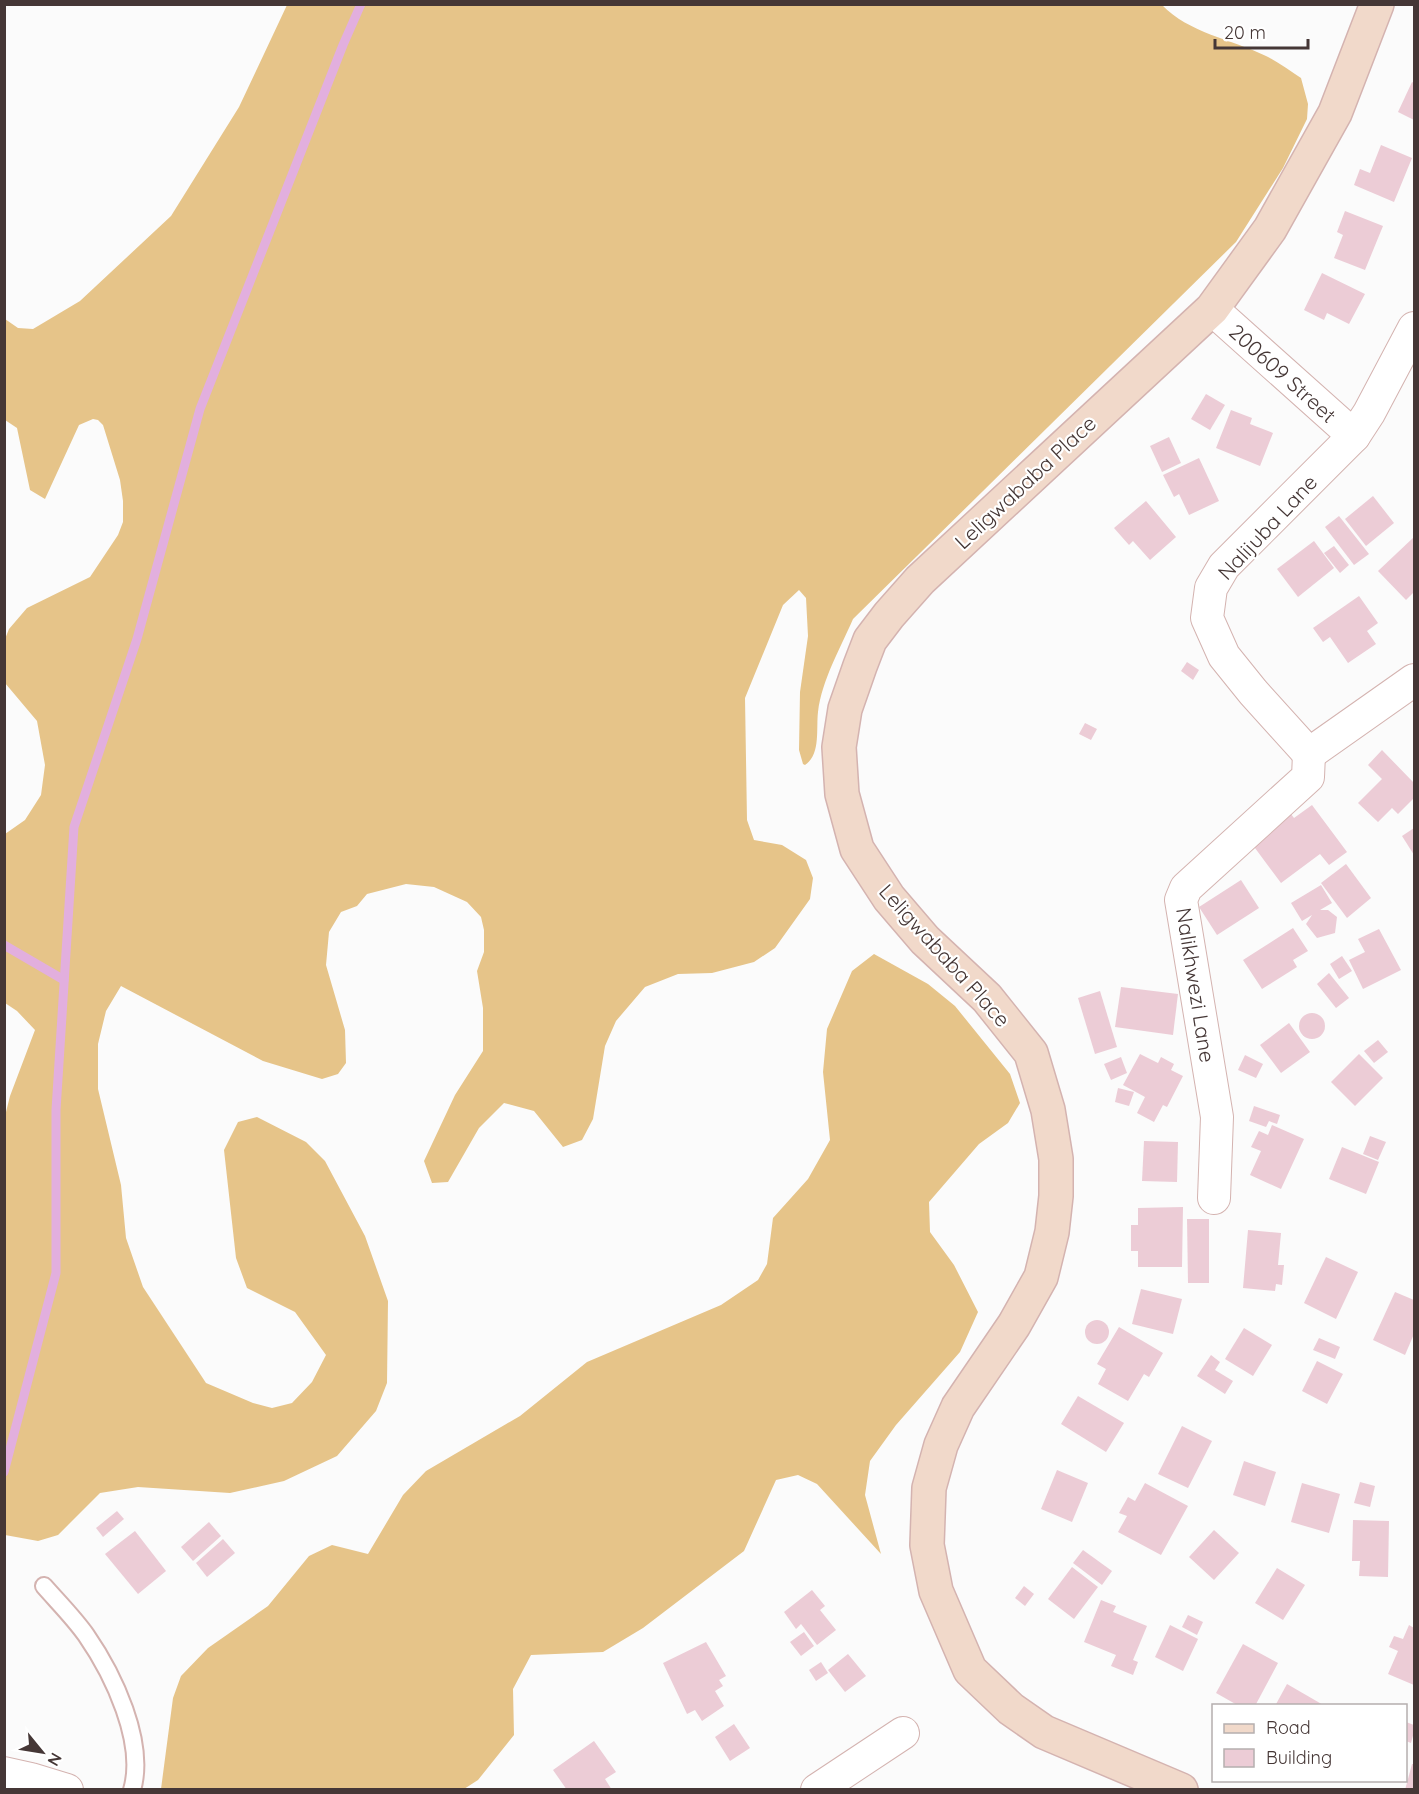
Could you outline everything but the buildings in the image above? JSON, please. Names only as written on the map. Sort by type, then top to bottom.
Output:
[{"type":"street","name":"Leligwababa Place","points":[[1181,1790],[1044,1732],[1011,1709],[970,1670],[936,1591],[927,1545],[928,1488],[941,1445],[958,1407],[1014,1325],[1041,1276],[1053,1232],[1056,1159],[1048,1110],[1031,1053],[987,998],[925,940],[889,898],[857,849],[842,794],[839,747],[845,709],[860,666],[870,640],[889,615],[920,580],[1212,309],[1270,229],[1335,113],[1377,4]]},
{"type":"street","name":"200609 Street","points":[[1212,309],[1354,436]]},
{"type":"street","name":"Nalijuba Lane","points":[[1309,754],[1224,656],[1207,618],[1211,588],[1224,566],[1354,436],[1369,413],[1414,328]]},
{"type":"street","points":[[1309,754],[1414,680]]},
{"type":"street","name":"Nalikhwezi Lane","points":[[1214,1198],[1217,1117],[1181,900],[1186,888],[1308,777],[1309,754]]},
{"type":"street","points":[[817,1790],[903,1733]]},
{"type":"street","points":[[4,1773],[68,1790]]},
{"type":"lane","points":[[44,1586],[85,1634],[117,1688],[133,1734],[136,1778],[132,1790]]},
{"type":"shaded area","points":[[287,5],[1162,5],[1173,15],[1198,29],[1266,56],[1301,78],[1308,104],[1307,119],[1283,168],[1236,242],[853,619],[823,688],[818,712],[816,748],[814,755],[805,765],[799,750],[800,692],[808,636],[806,598],[799,590],[783,605],[745,698],[747,820],[754,840],[782,845],[806,860],[813,878],[810,899],[775,948],[754,962],[712,973],[678,974],[645,987],[616,1021],[605,1046],[593,1119],[582,1140],[563,1147],[534,1111],[504,1103],[479,1128],[448,1182],[432,1183],[424,1161],[455,1095],[483,1051],[483,1008],[477,971],[484,952],[484,930],[481,917],[467,902],[434,887],[406,884],[367,894],[357,906],[341,912],[329,932],[326,965],[345,1030],[346,1063],[338,1074],[322,1079],[263,1061],[121,986],[106,1011],[98,1044],[98,1089],[121,1185],[126,1238],[143,1287],[206,1383],[253,1403],[272,1408],[292,1403],[312,1382],[326,1355],[295,1312],[247,1288],[236,1258],[224,1150],[238,1122],[257,1117],[306,1142],[325,1161],[365,1236],[388,1301],[387,1383],[376,1411],[337,1456],[284,1481],[230,1493],[138,1487],[100,1493],[58,1535],[38,1541],[5,1535],[5,1116],[10,1096],[35,1030],[17,1011],[5,1003],[5,834],[25,820],[41,795],[45,765],[37,721],[5,683],[5,639],[9,629],[27,608],[90,577],[118,535],[123,522],[123,501],[120,480],[103,425],[93,419],[79,425],[45,499],[30,490],[17,428],[5,420],[5,319],[18,328],[33,329],[80,301],[171,216],[239,107]]},
{"type":"shaded area","points":[[874,954],[928,984],[955,1006],[1010,1074],[1020,1103],[1008,1123],[979,1144],[929,1202],[930,1232],[954,1265],[978,1312],[960,1352],[896,1425],[870,1461],[865,1495],[881,1554],[817,1484],[798,1475],[776,1480],[744,1551],[643,1628],[603,1652],[531,1655],[513,1689],[514,1735],[478,1780],[464,1789],[161,1789],[173,1698],[181,1676],[208,1648],[268,1606],[309,1556],[332,1545],[368,1554],[403,1495],[426,1471],[520,1416],[587,1362],[721,1305],[758,1280],[767,1264],[773,1218],[808,1179],[830,1140],[823,1072],[827,1029],[852,971]]},
{"type":"waterway","points":[[4,1472],[56,1273],[56,1110],[74,827],[137,639],[200,409],[361,4]]},
{"type":"waterway","points":[[4,945],[64,980]]}]
